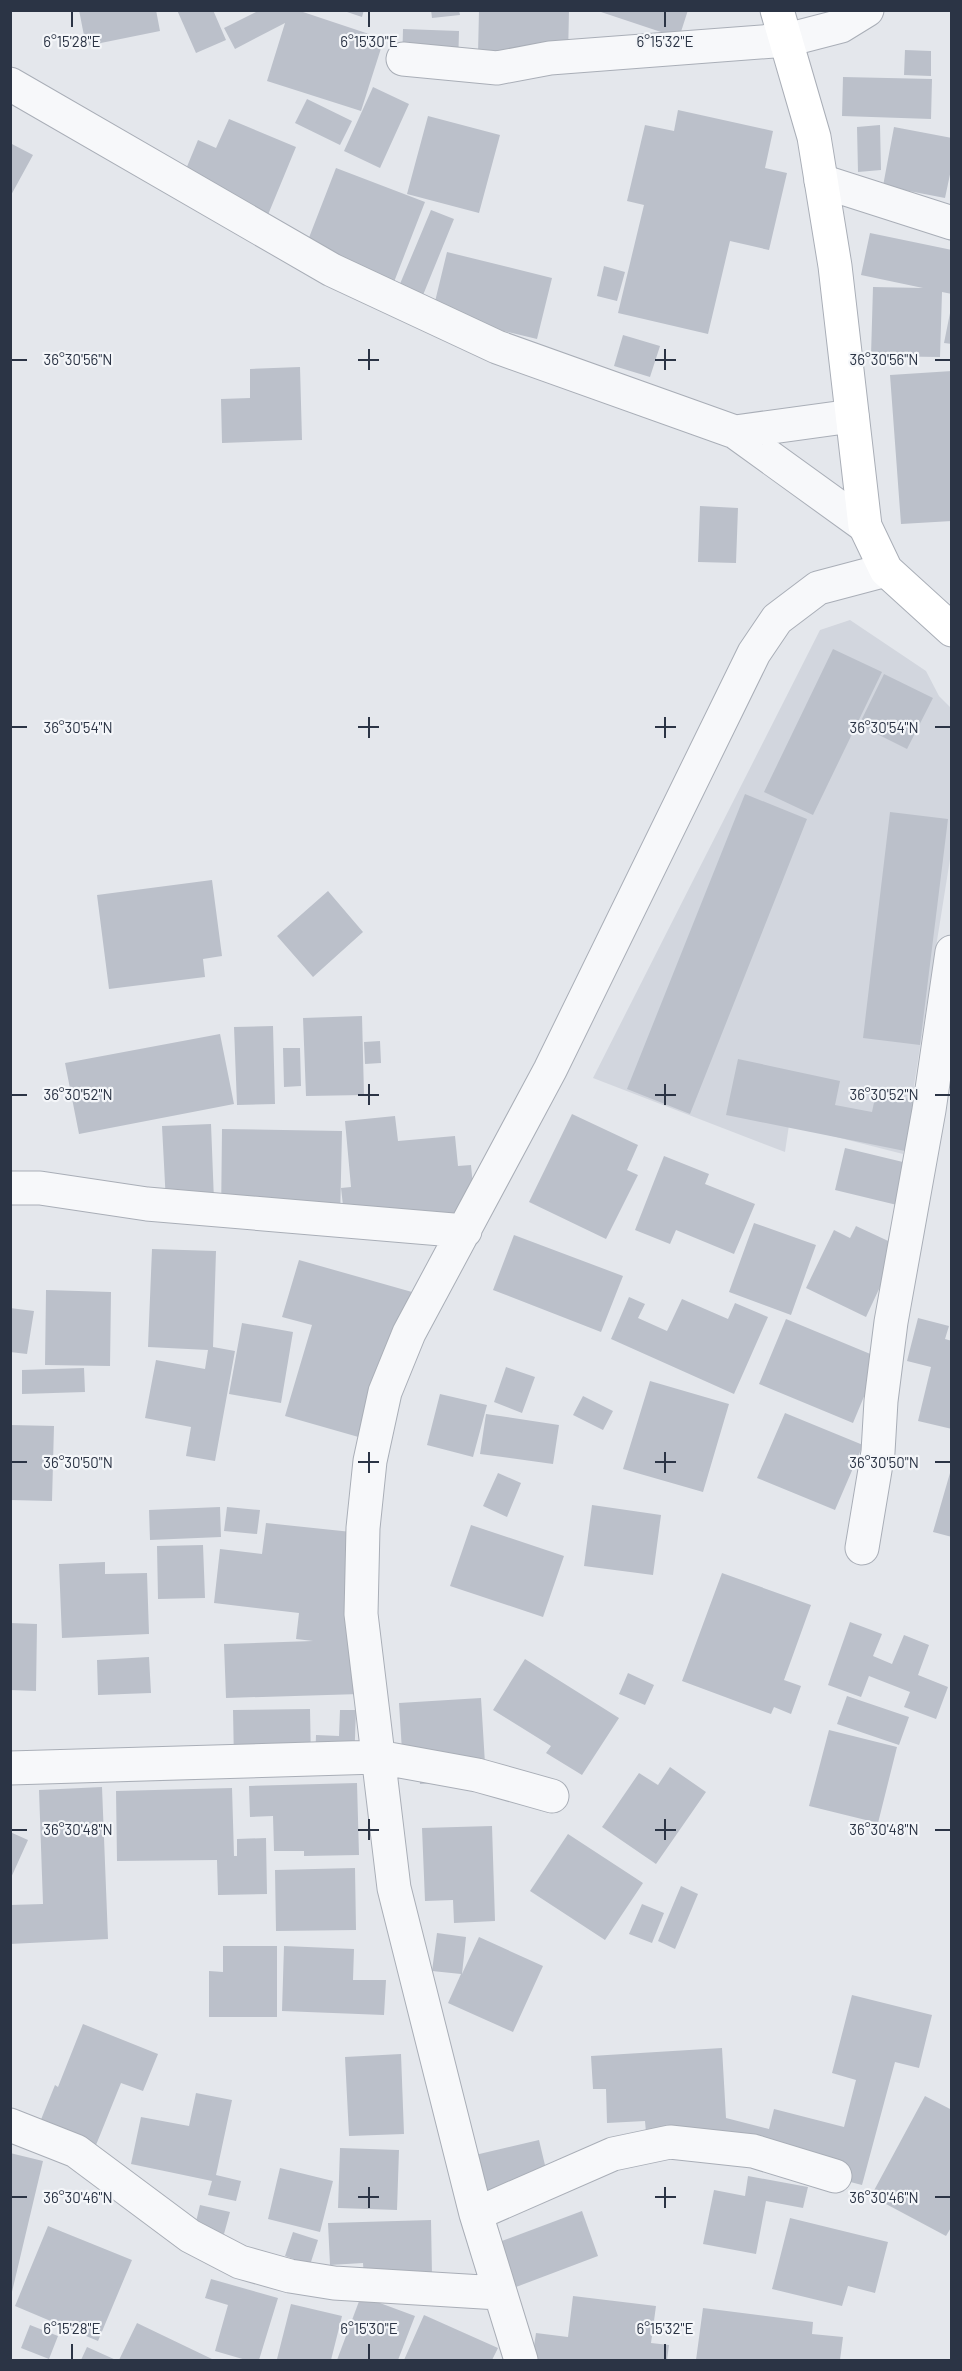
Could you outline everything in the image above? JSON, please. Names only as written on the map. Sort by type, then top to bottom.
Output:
[{"type":"street","points":[[403,59],[497,68],[550,58],[782,25],[841,26],[867,10]]},
{"type":"street","points":[[782,25],[814,137],[835,266],[865,526],[886,570],[947,615]]},
{"type":"street","points":[[10,84],[332,270],[497,347],[735,432],[865,526]]},
{"type":"street","points":[[821,181],[951,223]]},
{"type":"street","points":[[735,432],[852,416]]},
{"type":"street","points":[[521,2361],[476,2214],[394,1888],[361,1614],[363,1528],[370,1461],[385,1392],[409,1333],[550,1070],[754,653],[777,619],[818,588],[886,570]]},
{"type":"street","points":[[861,1548],[878,1452],[881,1401],[891,1322],[929,1110],[951,952]]},
{"type":"street","points":[[10,1188],[40,1188],[147,1204],[465,1231]]},
{"type":"street","points":[[10,1768],[378,1757],[477,1774],[552,1796]]},
{"type":"street","points":[[10,2125],[75,2151],[190,2236],[240,2262],[290,2276],[334,2283],[500,2292]]},
{"type":"street","points":[[476,2214],[613,2154],[670,2142],[753,2151],[835,2176]]},
{"type":"shaded area","points":[[850,620],[926,671],[939,696],[951,708],[951,853],[903,1154],[789,1125],[785,1152],[593,1078],[820,630]]},
{"type":"building","points":[[79,10],[156,10],[160,31],[86,46]]},
{"type":"building","points":[[177,10],[213,10],[226,40],[196,53]]},
{"type":"building","points":[[255,10],[297,10],[384,39],[361,111],[267,81],[285,23],[235,49],[224,28],[256,12]]},
{"type":"building","points":[[341,10],[364,10],[362,17]]},
{"type":"building","points":[[431,10],[459,10],[460,15],[432,18]]},
{"type":"building","points":[[479,10],[569,10],[568,57],[478,54]]},
{"type":"building","points":[[595,10],[688,10],[679,38]]},
{"type":"building","points":[[403,29],[459,31],[458,69],[402,67]]},
{"type":"building","points":[[905,50],[931,51],[931,76],[904,75]]},
{"type":"building","points":[[843,77],[932,79],[931,119],[842,116]]},
{"type":"building","points":[[373,87],[409,104],[380,168],[344,151]]},
{"type":"building","points":[[307,99],[352,121],[340,145],[295,123]]},
{"type":"building","points":[[678,110],[773,131],[765,168],[787,173],[769,250],[730,241],[708,334],[618,313],[644,205],[627,201],[645,125],[674,131]]},
{"type":"building","points":[[428,116],[500,135],[479,213],[407,194]]},
{"type":"building","points":[[229,119],[296,147],[265,222],[179,186],[198,140],[216,148]]},
{"type":"building","points":[[880,125],[881,170],[858,172],[857,127]]},
{"type":"building","points":[[894,127],[952,138],[952,165],[945,198],[883,186]]},
{"type":"building","points":[[10,143],[33,155],[10,197]]},
{"type":"building","points":[[336,168],[425,202],[387,300],[298,266]]},
{"type":"building","points":[[431,210],[454,219],[421,300],[397,291]]},
{"type":"building","points":[[870,233],[952,250],[952,294],[942,292],[940,357],[871,356],[873,287],[923,288],[861,275]]},
{"type":"building","points":[[447,252],[552,278],[537,339],[432,314]]},
{"type":"building","points":[[604,266],[625,272],[617,301],[597,296]]},
{"type":"building","points":[[950,313],[952,313],[952,344],[944,343]]},
{"type":"building","points":[[623,335],[660,346],[650,377],[614,366]]},
{"type":"building","points":[[300,367],[302,440],[222,443],[221,399],[250,398],[250,369]]},
{"type":"building","points":[[952,371],[952,521],[901,524],[890,375]]},
{"type":"building","points":[[700,506],[738,508],[736,563],[698,562]]},
{"type":"building","points":[[833,649],[882,672],[813,815],[764,792]]},
{"type":"building","points":[[884,674],[933,698],[907,749],[859,725]]},
{"type":"building","points":[[745,794],[807,819],[690,1114],[627,1089]]},
{"type":"building","points":[[890,812],[948,819],[920,1045],[863,1038]]},
{"type":"building","points":[[212,880],[222,956],[203,959],[205,977],[109,989],[97,895]]},
{"type":"building","points":[[328,891],[363,932],[313,977],[277,936]]},
{"type":"building","points":[[362,1016],[364,1095],[306,1096],[303,1018]]},
{"type":"building","points":[[273,1026],[275,1104],[237,1105],[234,1027]]},
{"type":"building","points":[[220,1034],[234,1104],[79,1134],[65,1063]]},
{"type":"building","points":[[380,1041],[381,1063],[365,1064],[364,1042]]},
{"type":"building","points":[[283,1048],[300,1048],[301,1086],[284,1087]]},
{"type":"building","points":[[738,1059],[840,1081],[835,1105],[872,1112],[876,1093],[916,1100],[905,1151],[726,1115]]},
{"type":"building","points":[[572,1114],[638,1145],[627,1170],[638,1175],[606,1239],[529,1202]]},
{"type":"building","points":[[395,1116],[398,1141],[455,1136],[458,1166],[471,1165],[476,1219],[346,1232],[341,1188],[351,1187],[345,1121]]},
{"type":"building","points":[[211,1124],[214,1201],[166,1203],[162,1126]]},
{"type":"building","points":[[222,1129],[342,1131],[340,1222],[221,1220]]},
{"type":"building","points":[[845,1148],[907,1163],[897,1205],[835,1190]]},
{"type":"building","points":[[664,1156],[709,1174],[705,1184],[755,1204],[734,1254],[676,1230],[670,1244],[635,1230]]},
{"type":"building","points":[[754,1223],[816,1245],[791,1315],[729,1292]]},
{"type":"building","points":[[856,1226],[899,1246],[866,1317],[806,1288],[834,1230],[850,1238]]},
{"type":"building","points":[[514,1235],[623,1276],[601,1332],[493,1290]]},
{"type":"building","points":[[152,1249],[216,1251],[213,1347],[235,1351],[215,1461],[186,1456],[191,1427],[145,1418],[156,1360],[205,1369],[208,1350],[148,1347]]},
{"type":"building","points":[[299,1260],[412,1292],[369,1440],[285,1416],[312,1325],[282,1317]]},
{"type":"building","points":[[46,1290],[111,1292],[110,1366],[45,1365]]},
{"type":"building","points":[[629,1297],[645,1304],[638,1318],[667,1331],[682,1299],[728,1319],[735,1303],[768,1317],[734,1394],[611,1339]]},
{"type":"building","points":[[10,1308],[34,1311],[27,1354],[10,1352]]},
{"type":"building","points":[[918,1318],[949,1326],[945,1339],[952,1341],[952,1429],[918,1421],[931,1367],[907,1361]]},
{"type":"building","points":[[786,1319],[880,1358],[853,1423],[759,1384]]},
{"type":"building","points":[[242,1323],[293,1332],[281,1403],[229,1394]]},
{"type":"building","points":[[506,1367],[535,1377],[522,1413],[494,1402]]},
{"type":"building","points":[[84,1368],[85,1392],[22,1394],[22,1370]]},
{"type":"building","points":[[650,1381],[729,1404],[703,1492],[623,1469]]},
{"type":"building","points":[[440,1394],[487,1405],[473,1457],[427,1445]]},
{"type":"building","points":[[583,1396],[613,1411],[603,1430],[573,1415]]},
{"type":"building","points":[[785,1413],[863,1445],[835,1510],[757,1478]]},
{"type":"building","points":[[486,1414],[559,1425],[553,1464],[480,1454]]},
{"type":"building","points":[[10,1425],[54,1426],[52,1501],[10,1500]]},
{"type":"building","points":[[952,1466],[952,1537],[933,1532]]},
{"type":"building","points":[[498,1473],[521,1483],[507,1517],[483,1506]]},
{"type":"building","points":[[592,1505],[661,1515],[653,1575],[584,1566]]},
{"type":"building","points":[[220,1507],[221,1537],[150,1540],[149,1510]]},
{"type":"building","points":[[227,1507],[260,1510],[257,1534],[224,1531]]},
{"type":"building","points":[[266,1523],[361,1533],[360,1694],[226,1698],[224,1644],[313,1641],[296,1639],[299,1613],[214,1603],[220,1549],[262,1554]]},
{"type":"building","points":[[471,1525],[564,1556],[543,1617],[450,1586]]},
{"type":"building","points":[[203,1545],[205,1598],[158,1599],[157,1546]]},
{"type":"building","points":[[105,1562],[105,1574],[147,1573],[149,1634],[62,1638],[59,1564]]},
{"type":"building","points":[[722,1573],[811,1605],[784,1680],[801,1686],[791,1714],[774,1707],[771,1714],[682,1681]]},
{"type":"building","points":[[850,1622],[882,1634],[873,1656],[892,1664],[904,1635],[929,1645],[918,1675],[948,1687],[936,1719],[904,1707],[910,1692],[869,1676],[861,1697],[828,1685]]},
{"type":"building","points":[[10,1623],[37,1624],[36,1691],[10,1690]]},
{"type":"building","points":[[149,1657],[151,1693],[98,1695],[97,1660]]},
{"type":"building","points":[[525,1659],[619,1718],[582,1775],[546,1753],[551,1746],[493,1710]]},
{"type":"building","points":[[628,1673],[654,1685],[645,1705],[619,1694]]},
{"type":"building","points":[[847,1696],[909,1717],[899,1745],[837,1724]]},
{"type":"building","points":[[481,1698],[486,1780],[420,1784],[419,1766],[403,1767],[399,1703]]},
{"type":"building","points":[[310,1709],[311,1761],[234,1762],[233,1710]]},
{"type":"building","points":[[340,1710],[356,1710],[354,1765],[315,1763],[316,1735],[339,1736]]},
{"type":"building","points":[[829,1730],[897,1747],[878,1823],[809,1806]]},
{"type":"building","points":[[670,1767],[706,1792],[656,1864],[602,1827],[639,1773],[658,1785]]},
{"type":"building","points":[[357,1783],[359,1855],[304,1856],[304,1851],[274,1851],[273,1816],[250,1817],[249,1786]]},
{"type":"building","points":[[102,1787],[108,1939],[10,1944],[10,1905],[43,1904],[39,1790]]},
{"type":"building","points":[[232,1788],[234,1856],[237,1856],[237,1839],[266,1838],[267,1894],[218,1895],[217,1860],[117,1861],[116,1791]]},
{"type":"building","points":[[492,1826],[495,1921],[454,1923],[453,1900],[425,1901],[422,1828]]},
{"type":"building","points":[[10,1832],[28,1840],[10,1880]]},
{"type":"building","points":[[568,1834],[643,1883],[605,1940],[530,1891]]},
{"type":"building","points":[[355,1868],[356,1930],[276,1931],[275,1870]]},
{"type":"building","points":[[681,1886],[698,1894],[675,1949],[658,1941]]},
{"type":"building","points":[[642,1904],[664,1913],[652,1943],[629,1934]]},
{"type":"building","points":[[437,1933],[466,1937],[462,1974],[479,1937],[543,1966],[513,2032],[448,2003],[461,1974],[432,1971]]},
{"type":"building","points":[[223,1946],[277,1946],[277,2017],[209,2017],[209,1971],[223,1972]]},
{"type":"building","points":[[284,1946],[354,1949],[353,1980],[386,1980],[384,2015],[282,2011]]},
{"type":"building","points":[[852,1995],[932,2015],[919,2068],[895,2062],[862,2185],[719,2148],[647,2144],[645,2121],[607,2123],[606,2089],[593,2089],[591,2056],[722,2048],[726,2118],[769,2129],[774,2109],[844,2127],[856,2080],[832,2073]]},
{"type":"building","points":[[83,2024],[158,2054],[143,2091],[121,2083],[96,2145],[40,2122],[55,2085],[58,2087]]},
{"type":"building","points":[[401,2054],[404,2134],[349,2136],[345,2057]]},
{"type":"building","points":[[196,2093],[232,2100],[216,2175],[241,2181],[236,2201],[208,2195],[212,2181],[131,2164],[141,2117],[189,2126]]},
{"type":"building","points":[[925,2096],[952,2110],[952,2226],[946,2236],[871,2196]]},
{"type":"building","points":[[539,2140],[549,2182],[485,2197],[475,2155]]},
{"type":"building","points":[[340,2148],[399,2150],[397,2210],[338,2208]]},
{"type":"building","points":[[10,2153],[43,2161],[11,2296],[10,2295]]},
{"type":"building","points":[[280,2168],[333,2181],[320,2232],[268,2219]]},
{"type":"building","points":[[748,2176],[808,2187],[803,2208],[766,2201],[756,2254],[703,2244],[714,2190],[745,2196]]},
{"type":"building","points":[[200,2205],[230,2212],[224,2234],[195,2226]]},
{"type":"building","points":[[582,2211],[598,2256],[516,2287],[499,2242]]},
{"type":"building","points":[[790,2218],[888,2242],[875,2293],[848,2286],[842,2306],[772,2289]]},
{"type":"building","points":[[431,2220],[432,2275],[364,2277],[363,2263],[330,2265],[328,2223]]},
{"type":"building","points":[[48,2226],[132,2260],[98,2341],[15,2306]]},
{"type":"building","points":[[293,2232],[318,2240],[310,2265],[285,2256]]},
{"type":"building","points":[[211,2279],[278,2298],[259,2360],[246,2360],[215,2351],[228,2305],[205,2298]]},
{"type":"building","points":[[361,2296],[415,2316],[398,2360],[337,2360]]},
{"type":"building","points":[[573,2296],[656,2306],[651,2343],[669,2345],[667,2360],[532,2360],[536,2333],[568,2337]]},
{"type":"building","points":[[291,2304],[342,2316],[331,2360],[277,2359]]},
{"type":"building","points":[[703,2308],[813,2322],[812,2334],[843,2337],[840,2360],[696,2360]]},
{"type":"building","points":[[424,2315],[498,2348],[492,2360],[404,2360]]},
{"type":"building","points":[[137,2323],[212,2359],[119,2360]]},
{"type":"building","points":[[30,2325],[58,2336],[49,2359],[21,2348]]},
{"type":"building","points":[[87,2347],[116,2360],[81,2360]]}]
